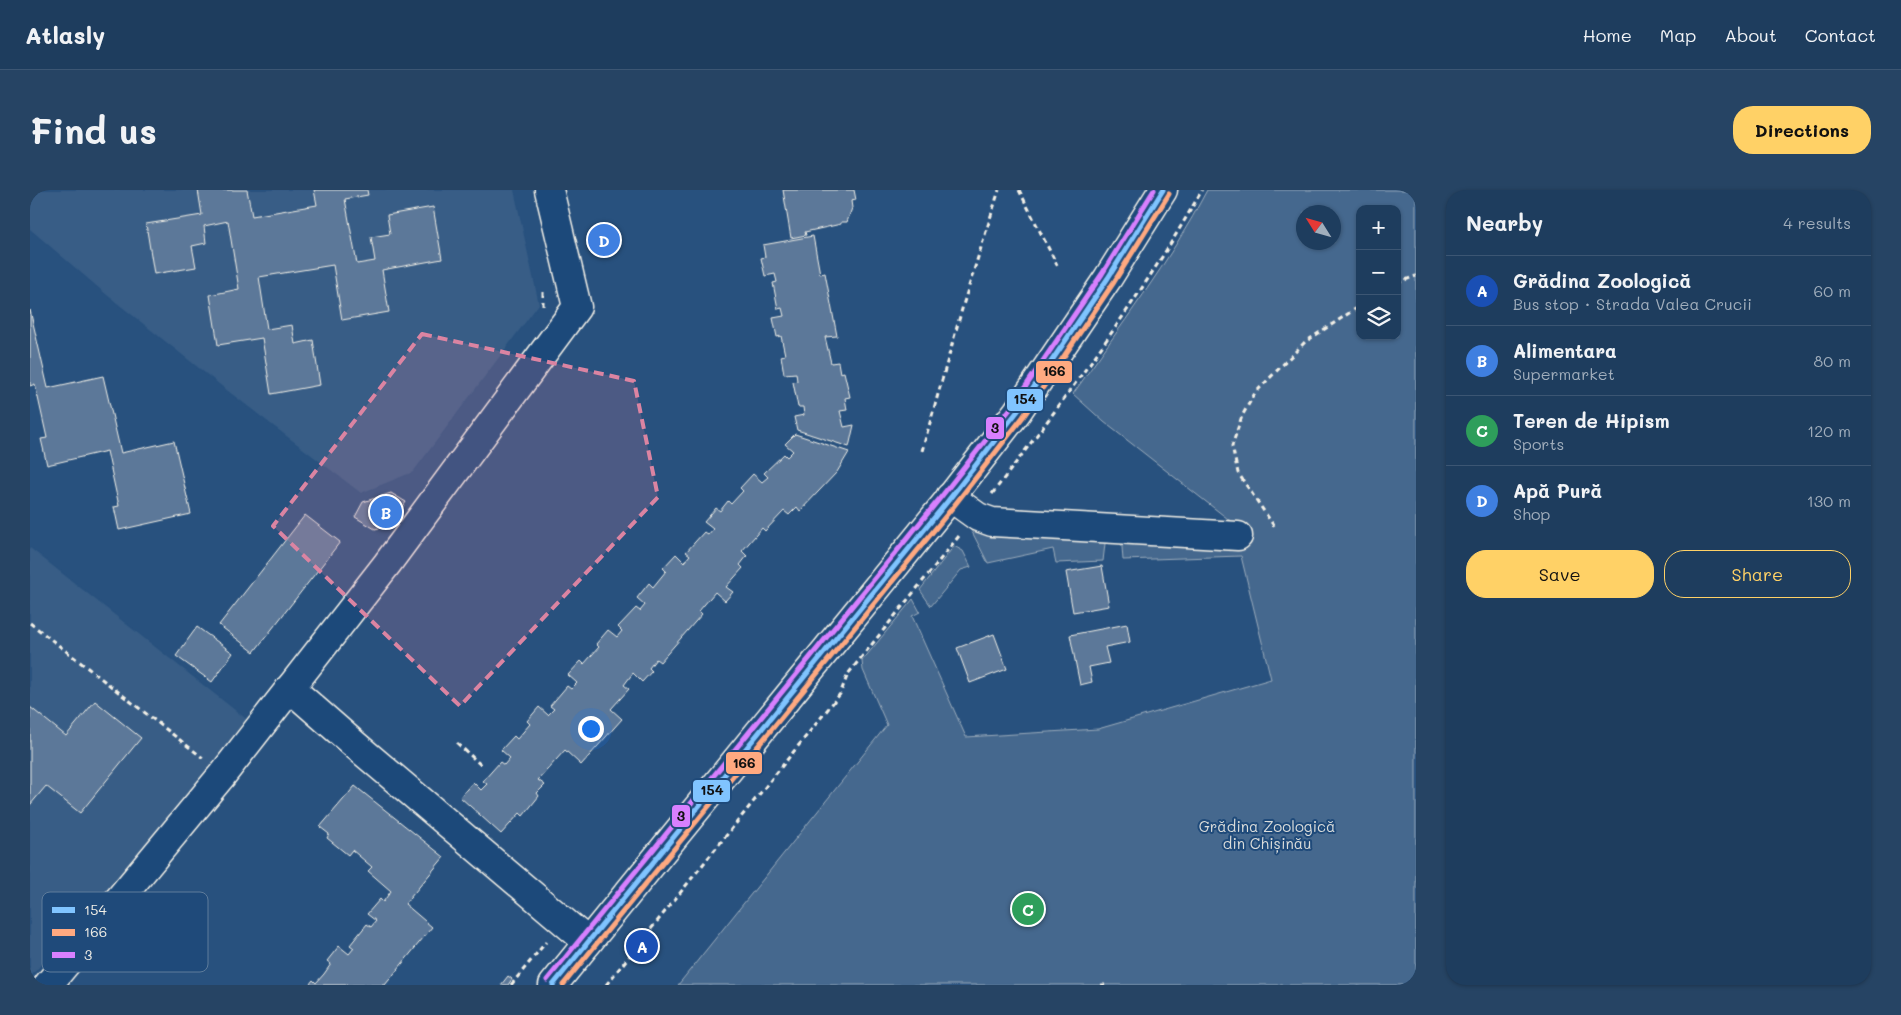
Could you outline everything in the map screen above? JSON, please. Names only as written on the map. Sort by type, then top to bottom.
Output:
[{"type":"main road","points":[[125,892],[223,774],[387,564],[577,307],[549,190]]},
{"type":"main road","points":[[553,985],[1017,412],[1108,278],[1163,190]]},
{"type":"main road","points":[[950,497],[975,516],[992,522],[1238,536]]},
{"type":"main road","points":[[290,688],[588,942]]},
{"type":"main road","points":[[48,985],[59,972]]},
{"type":"path","points":[[922,451],[964,302],[999,190]]},
{"type":"path","points":[[1019,190],[1057,265]]},
{"type":"path","points":[[1401,281],[1416,276]]},
{"type":"path","points":[[543,287],[543,307]]},
{"type":"path","points":[[1274,526],[1238,473],[1232,446],[1242,416],[1255,393],[1305,342],[1356,309]]},
{"type":"path","points":[[30,623],[223,774]]},
{"type":"path","points":[[606,985],[840,694]]},
{"type":"path","points":[[457,742],[483,767]]},
{"type":"path","points":[[511,985],[549,938]]},
{"type":"highlighted area","points":[[422,334],[634,381],[658,497],[460,706],[273,526]]},
{"type":"shaded area","points":[[30,190],[514,190],[539,304],[413,472],[361,493],[107,295],[30,229]]},
{"type":"shaded area","points":[[30,548],[250,722],[163,830],[107,892],[42,892],[42,964],[30,977]]},
{"type":"green space","name":"Grădina Zoologică din Chișinău","points":[[1207,190],[1416,190],[1416,985],[678,985],[887,725],[863,670],[862,661],[913,599],[920,612],[912,616],[966,737],[1098,729],[1271,679],[1241,556],[1123,560],[1121,534],[1237,526],[1104,422],[1073,394],[1177,243]]},
{"type":"green space","points":[[970,528],[1106,535],[1103,561],[1056,563],[1053,549],[988,563]]},
{"type":"green space","points":[[954,546],[963,551],[971,567],[961,570],[931,606],[920,590]]},
{"type":"building","points":[[198,190],[247,190],[252,216],[317,205],[314,190],[367,190],[368,195],[345,199],[357,264],[375,261],[371,237],[390,234],[387,215],[433,207],[442,259],[382,270],[389,312],[342,320],[333,265],[259,277],[267,329],[292,325],[295,344],[313,340],[320,385],[271,394],[262,338],[218,345],[210,295],[239,289],[228,221],[204,226],[206,243],[192,246],[196,267],[154,274],[146,224],[202,215]]},
{"type":"building","points":[[783,190],[854,190],[856,200],[851,201],[852,208],[847,222],[805,232],[806,235],[791,238]]},
{"type":"building","points":[[602,235],[606,235],[609,240],[608,244],[602,245],[599,242],[599,238]]},
{"type":"building","points":[[813,236],[820,274],[825,273],[837,336],[825,337],[831,363],[838,362],[840,373],[844,372],[850,397],[845,398],[847,410],[840,411],[844,427],[854,425],[849,447],[797,430],[794,417],[804,415],[803,407],[798,407],[793,382],[797,381],[796,373],[784,374],[781,356],[785,355],[781,336],[777,337],[773,318],[784,316],[782,308],[778,309],[773,283],[777,282],[775,274],[765,276],[761,258],[765,257],[763,245]]},
{"type":"building","points":[[30,310],[48,388],[103,376],[121,453],[174,441],[191,514],[119,530],[114,507],[119,506],[107,451],[47,465],[41,439],[47,438],[35,384],[30,386]]},
{"type":"building","points":[[795,434],[849,452],[837,472],[800,511],[797,507],[789,515],[784,511],[765,531],[762,528],[742,551],[747,556],[740,565],[743,568],[726,587],[733,592],[725,601],[715,592],[699,611],[702,614],[660,662],[656,659],[649,668],[652,671],[642,682],[633,673],[624,685],[629,689],[611,709],[622,719],[581,765],[565,750],[538,780],[545,785],[537,793],[539,796],[523,816],[520,813],[501,834],[460,797],[473,782],[481,790],[487,784],[483,781],[500,762],[504,765],[510,758],[501,750],[514,736],[517,739],[530,724],[527,721],[539,707],[548,715],[554,709],[550,706],[567,686],[571,689],[577,683],[568,675],[581,661],[584,664],[599,647],[596,644],[608,630],[617,637],[622,631],[618,627],[636,608],[640,611],[645,605],[637,598],[649,583],[653,587],[666,571],[663,568],[676,554],[684,562],[690,555],[686,552],[704,532],[708,535],[713,529],[704,522],[716,508],[720,511],[728,501],[731,504],[743,491],[740,488],[753,474],[762,482],[768,477],[764,473],[784,454],[787,457],[793,451],[785,444]]},
{"type":"building","points":[[391,493],[406,502],[391,525],[375,529],[355,517],[363,502]]},
{"type":"building","points":[[305,515],[340,542],[254,652],[219,625]]},
{"type":"building","points":[[1102,566],[1109,606],[1073,612],[1066,572]]},
{"type":"building","points":[[1127,624],[1130,642],[1105,647],[1109,663],[1089,667],[1092,682],[1080,685],[1070,635]]},
{"type":"building","points":[[197,627],[233,653],[212,682],[176,656]]},
{"type":"building","points":[[994,634],[1007,669],[970,683],[957,648]]},
{"type":"building","points":[[95,701],[141,738],[80,813],[46,786],[30,805],[30,707],[66,736]]},
{"type":"building","points":[[355,786],[444,857],[405,904],[432,927],[385,985],[309,985],[313,980],[316,983],[324,974],[331,964],[327,961],[339,946],[349,954],[354,948],[350,945],[367,924],[371,927],[376,921],[367,914],[380,899],[383,902],[391,891],[368,871],[372,867],[352,850],[348,855],[327,838],[329,834],[320,827]]},
{"type":"building","points":[[647,936],[651,939],[637,956],[634,953]]},
{"type":"building","points":[[508,976],[512,979],[508,985],[501,985]]},
{"type":"transit line","name":"3","points":[[547,980],[941,497],[1011,408],[1102,274],[1154,190]]},
{"type":"transit line","name":"154","points":[[553,985],[947,502],[1017,412],[1108,278],[1163,190]]},
{"type":"transit line","name":"166","points":[[563,985],[953,507],[1023,417],[1114,282],[1169,194]]},
{"type":"place","name":"Apă Pură","points":[[604,240]]},
{"type":"place","name":"Alimentara","points":[[386,512]]},
{"type":"place","name":"Teren de Hipism","points":[[1028,909]]},
{"type":"place","name":"Grădina Zoologică","points":[[642,946]]}]
